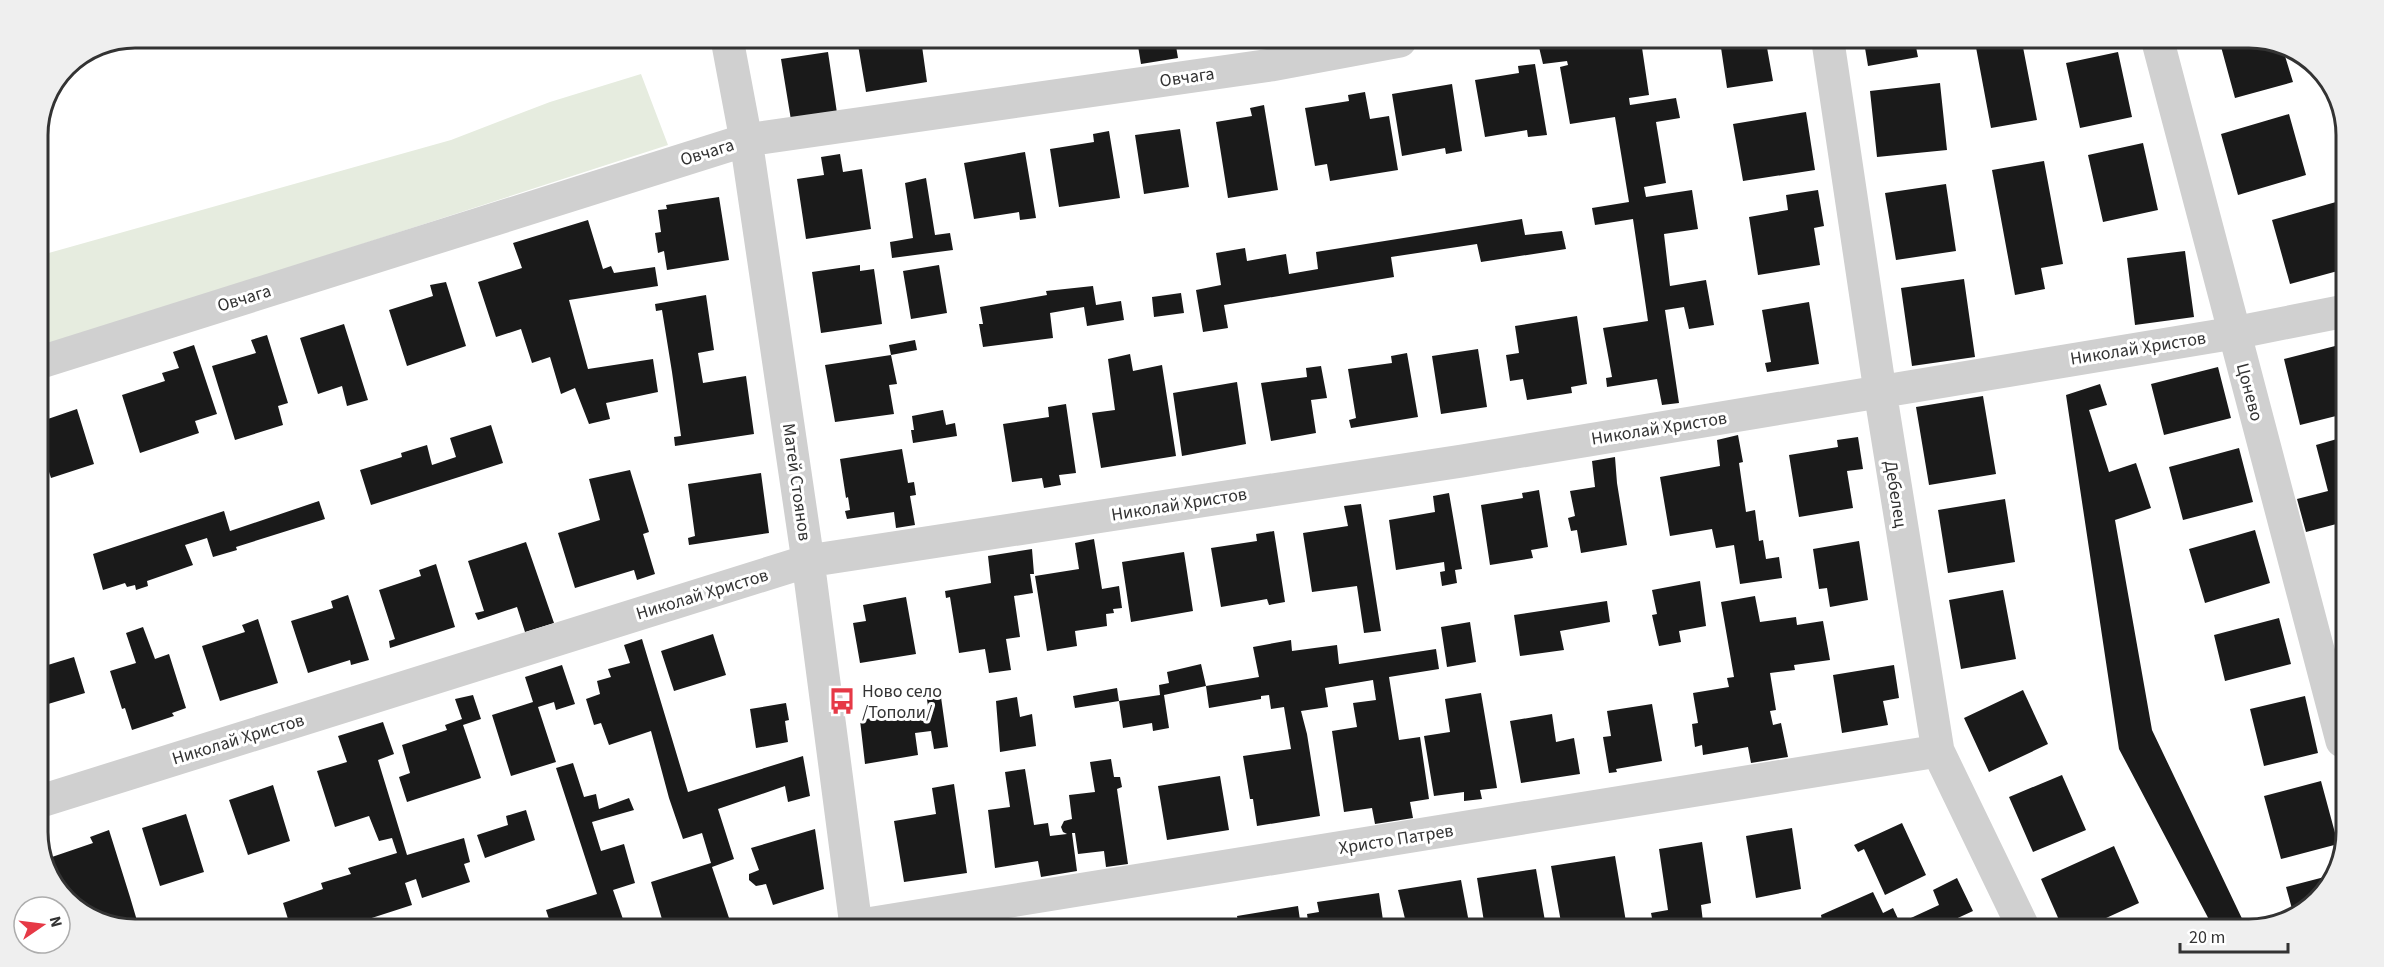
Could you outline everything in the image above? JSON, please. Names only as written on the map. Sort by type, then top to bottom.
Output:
[{"type":"street","name":"Матей Стоянов","points":[[729,48],[746,140],[808,561],[855,919]]},
{"type":"street","name":"Овчага","points":[[48,360],[746,140],[1271,65],[1362,48]]},
{"type":"street","name":"Дебелец","points":[[1829,48],[1880,391],[1938,752],[2019,919]]},
{"type":"street","name":"Цонево","points":[[2160,48],[2336,718]]},
{"type":"street","name":"Николай Христов","points":[[48,799],[808,561],[1462,461],[2235,333],[2336,313]]},
{"type":"street","name":"Христо Патрев","points":[[900,919],[1938,752]]},
{"type":"shaded area","points":[[641,74],[668,145],[48,346],[48,253],[451,140],[550,102]]},
{"type":"building","points":[[859,48],[922,48],[927,82],[866,92]]},
{"type":"building","points":[[1138,48],[1176,48],[1178,58],[1141,64]]},
{"type":"building","points":[[1539,48],[1642,48],[1649,95],[1629,98],[1630,105],[1676,98],[1680,118],[1656,122],[1666,183],[1644,187],[1646,197],[1692,190],[1698,229],[1664,234],[1670,286],[1706,280],[1714,325],[1689,329],[1684,307],[1665,310],[1679,403],[1662,405],[1657,379],[1607,387],[1606,378],[1612,377],[1603,328],[1648,321],[1633,219],[1595,225],[1592,208],[1629,202],[1615,117],[1570,124],[1560,67],[1568,65],[1567,61],[1543,64]]},
{"type":"building","points":[[1721,48],[1767,48],[1773,81],[1727,88]]},
{"type":"building","points":[[1865,48],[1916,48],[1918,57],[1868,66]]},
{"type":"building","points":[[1976,48],[2023,48],[2037,120],[1991,128]]},
{"type":"building","points":[[2221,48],[2266,50],[2285,56],[2293,82],[2235,98]]},
{"type":"building","points":[[828,52],[837,113],[791,120],[781,59]]},
{"type":"building","points":[[2118,52],[2132,117],[2080,128],[2066,63]]},
{"type":"building","points":[[1535,64],[1547,135],[1528,137],[1527,130],[1485,137],[1475,80],[1519,73],[1518,66]]},
{"type":"building","points":[[1940,83],[1947,150],[1877,157],[1870,91]]},
{"type":"building","points":[[1452,84],[1462,151],[1446,154],[1445,148],[1402,156],[1392,94]]},
{"type":"building","points":[[1365,92],[1370,119],[1389,116],[1398,170],[1330,181],[1327,164],[1315,166],[1305,108],[1349,101],[1348,95]]},
{"type":"building","points":[[1264,105],[1278,190],[1228,198],[1216,122],[1252,116],[1250,108]]},
{"type":"building","points":[[1806,112],[1815,170],[1743,181],[1733,124]]},
{"type":"building","points":[[2289,114],[2306,175],[2238,195],[2221,134]]},
{"type":"building","points":[[1180,129],[1189,187],[1144,194],[1135,135]]},
{"type":"building","points":[[1109,131],[1120,198],[1059,207],[1050,149],[1094,142],[1093,134]]},
{"type":"building","points":[[2143,143],[2158,210],[2103,222],[2088,155]]},
{"type":"building","points":[[1025,152],[1036,218],[1020,220],[1019,212],[974,219],[964,163]]},
{"type":"building","points":[[840,154],[843,172],[862,169],[871,229],[806,239],[797,179],[824,175],[821,157]]},
{"type":"building","points":[[2044,161],[2063,264],[2041,268],[2045,289],[2015,295],[1992,170]]},
{"type":"building","points":[[926,178],[935,235],[950,233],[953,250],[892,258],[890,242],[913,238],[905,183]]},
{"type":"building","points":[[1946,184],[1956,251],[1896,260],[1885,193]]},
{"type":"building","points":[[1818,190],[1824,226],[1814,228],[1820,265],[1758,275],[1749,217],[1788,210],[1786,195]]},
{"type":"building","points":[[719,197],[729,260],[667,270],[664,251],[658,253],[655,233],[661,232],[658,210],[667,209],[666,205]]},
{"type":"building","points":[[2336,202],[2336,271],[2290,284],[2272,220]]},
{"type":"building","points":[[1522,219],[1525,235],[1562,231],[1566,249],[1481,262],[1477,244],[1391,257],[1394,277],[1224,305],[1228,328],[1203,332],[1196,290],[1221,285],[1216,253],[1245,248],[1247,261],[1286,254],[1289,274],[1318,269],[1316,252]]},
{"type":"building","points":[[588,220],[603,269],[611,266],[614,273],[655,267],[658,286],[569,300],[588,369],[653,359],[658,392],[606,403],[610,419],[589,424],[575,388],[561,394],[550,357],[532,363],[521,329],[496,337],[478,282],[522,268],[513,243]]},
{"type":"building","points":[[2185,251],[2194,317],[2135,325],[2127,258]]},
{"type":"building","points":[[860,265],[860,271],[874,269],[882,324],[821,333],[812,272]]},
{"type":"building","points":[[939,265],[947,313],[911,319],[903,271]]},
{"type":"building","points":[[1964,279],[1975,357],[1912,366],[1901,288]]},
{"type":"building","points":[[446,282],[466,346],[407,366],[389,310],[433,296],[430,285]]},
{"type":"building","points":[[1093,286],[1096,305],[1121,301],[1124,320],[1087,326],[1084,307],[1050,313],[1053,338],[983,347],[979,324],[983,324],[980,307],[1047,295],[1046,291]]},
{"type":"building","points":[[1181,293],[1184,313],[1154,317],[1152,297]]},
{"type":"building","points":[[706,295],[714,350],[698,353],[703,383],[746,376],[754,434],[675,446],[674,437],[681,436],[672,372],[662,310],[656,311],[655,304]]},
{"type":"building","points":[[1809,302],[1819,364],[1767,372],[1765,363],[1771,362],[1762,310]]},
{"type":"building","points":[[1577,316],[1587,384],[1571,387],[1572,393],[1527,400],[1523,379],[1510,381],[1506,355],[1519,353],[1515,326]]},
{"type":"building","points":[[344,324],[368,400],[347,406],[342,386],[318,394],[300,338]]},
{"type":"building","points":[[267,335],[288,403],[278,406],[283,425],[235,440],[212,366],[256,353],[251,340]]},
{"type":"building","points":[[915,340],[917,350],[891,355],[889,345]]},
{"type":"building","points":[[194,345],[217,414],[195,421],[199,433],[140,453],[122,395],[165,381],[162,373],[179,368],[173,352]]},
{"type":"building","points":[[2336,346],[2336,416],[2300,425],[2284,359]]},
{"type":"building","points":[[1478,349],[1487,407],[1441,414],[1432,356]]},
{"type":"building","points":[[1407,353],[1418,417],[1351,428],[1349,420],[1356,418],[1348,369],[1392,363],[1391,356]]},
{"type":"building","points":[[1130,354],[1133,371],[1162,365],[1176,456],[1101,468],[1092,413],[1115,410],[1108,359]]},
{"type":"building","points":[[891,355],[897,384],[889,385],[894,414],[835,422],[825,365]]},
{"type":"building","points":[[1321,366],[1327,398],[1311,400],[1316,433],[1271,441],[1261,383],[1307,377],[1306,368]]},
{"type":"building","points":[[2218,367],[2231,418],[2164,435],[2151,384]]},
{"type":"building","points":[[1237,382],[1246,444],[1182,456],[1173,393]]},
{"type":"building","points":[[2100,384],[2107,405],[2089,410],[2109,472],[2136,463],[2151,508],[2115,520],[2152,730],[2242,919],[2209,919],[2119,749],[2066,395]]},
{"type":"building","points":[[1983,396],[1996,474],[1929,485],[1916,407]]},
{"type":"building","points":[[1066,404],[1076,473],[1059,475],[1061,485],[1044,488],[1042,478],[1012,482],[1003,424],[1049,417],[1048,407]]},
{"type":"building","points":[[77,409],[94,464],[51,478],[48,469],[48,419]]},
{"type":"building","points":[[943,410],[946,425],[955,423],[957,436],[913,443],[912,416]]},
{"type":"building","points":[[491,425],[503,463],[371,505],[360,470],[402,457],[401,453],[427,445],[432,465],[456,457],[450,438]]},
{"type":"building","points":[[1738,435],[1743,462],[1739,463],[1746,512],[1755,510],[1759,541],[1763,540],[1766,559],[1779,557],[1782,578],[1740,584],[1734,545],[1716,548],[1712,529],[1670,536],[1660,477],[1720,466],[1717,440]]},
{"type":"building","points":[[1858,437],[1863,469],[1847,471],[1853,508],[1799,517],[1789,455],[1838,447],[1837,440]]},
{"type":"building","points":[[2336,439],[2336,524],[2306,532],[2297,499],[2328,491],[2316,445]]},
{"type":"building","points":[[2239,448],[2253,502],[2183,520],[2169,467]]},
{"type":"building","points":[[902,449],[908,483],[914,482],[916,495],[910,496],[915,525],[896,528],[894,512],[847,519],[845,511],[850,510],[840,459]]},
{"type":"building","points":[[1615,457],[1627,545],[1581,553],[1577,530],[1571,531],[1568,518],[1575,516],[1570,491],[1595,487],[1592,461]]},
{"type":"building","points":[[630,470],[649,532],[643,534],[655,574],[637,580],[634,570],[575,588],[558,533],[600,520],[589,479]]},
{"type":"building","points":[[761,473],[769,533],[689,545],[688,538],[695,536],[688,484]]},
{"type":"building","points":[[1539,490],[1548,547],[1531,550],[1533,558],[1490,565],[1481,505],[1523,498],[1522,493]]},
{"type":"building","points":[[1449,493],[1462,569],[1455,570],[1457,583],[1442,586],[1440,572],[1445,571],[1444,562],[1396,570],[1389,520],[1435,512],[1433,496]]},
{"type":"building","points":[[2005,499],[2015,562],[1948,573],[1938,510]]},
{"type":"building","points":[[319,501],[325,519],[236,547],[237,550],[213,557],[207,538],[185,545],[193,565],[147,581],[148,586],[136,590],[135,585],[127,587],[125,583],[103,590],[93,554],[224,511],[230,531]]},
{"type":"building","points":[[1361,504],[1381,631],[1364,633],[1357,586],[1312,592],[1303,533],[1348,526],[1344,506]]},
{"type":"building","points":[[2255,530],[2270,583],[2205,603],[2189,549]]},
{"type":"building","points":[[1274,531],[1285,602],[1269,605],[1267,599],[1221,607],[1211,548],[1257,541],[1256,534]]},
{"type":"building","points":[[1094,539],[1102,589],[1119,586],[1122,608],[1113,609],[1114,613],[1106,614],[1107,626],[1075,631],[1077,646],[1047,651],[1035,576],[1079,569],[1075,543]]},
{"type":"building","points":[[1859,541],[1868,600],[1830,607],[1827,588],[1819,589],[1813,549]]},
{"type":"building","points":[[526,542],[554,623],[525,632],[517,607],[478,620],[475,613],[484,611],[468,561]]},
{"type":"building","points":[[1032,549],[1034,574],[1030,574],[1033,593],[1014,596],[1020,637],[1006,639],[1011,670],[989,673],[985,649],[959,653],[950,597],[946,598],[945,591],[991,583],[988,556]]},
{"type":"building","points":[[1184,552],[1193,611],[1131,622],[1122,562]]},
{"type":"building","points":[[436,564],[455,627],[390,648],[389,641],[395,639],[379,590],[421,576],[419,570]]},
{"type":"building","points":[[1700,581],[1706,626],[1679,631],[1681,642],[1659,646],[1652,615],[1657,614],[1652,590]]},
{"type":"building","points":[[2003,590],[2016,659],[1961,669],[1949,600]]},
{"type":"building","points":[[348,595],[369,660],[351,665],[350,660],[308,673],[291,621],[333,608],[331,601]]},
{"type":"building","points":[[1755,596],[1760,622],[1796,617],[1797,625],[1823,621],[1830,660],[1794,665],[1795,670],[1770,673],[1776,710],[1770,711],[1773,725],[1781,723],[1788,757],[1751,763],[1748,747],[1703,755],[1702,745],[1695,747],[1692,724],[1698,723],[1693,693],[1729,687],[1727,678],[1734,677],[1721,602]]},
{"type":"building","points":[[906,597],[916,654],[860,663],[853,623],[866,621],[863,605]]},
{"type":"building","points":[[1607,601],[1610,622],[1560,631],[1564,650],[1520,656],[1514,615]]},
{"type":"building","points":[[2279,618],[2291,664],[2225,681],[2214,635]]},
{"type":"building","points":[[258,619],[278,683],[220,701],[202,646],[245,632],[242,625]]},
{"type":"building","points":[[1470,622],[1476,662],[1447,667],[1441,627]]},
{"type":"building","points":[[143,627],[155,659],[169,654],[186,708],[172,713],[174,716],[132,730],[125,708],[122,709],[110,671],[136,663],[126,633]]},
{"type":"building","points":[[713,634],[726,675],[674,691],[661,651]]},
{"type":"building","points":[[642,639],[688,792],[803,756],[810,796],[788,802],[785,786],[718,809],[734,859],[712,867],[729,918],[662,919],[651,882],[711,863],[702,833],[683,839],[651,731],[609,745],[601,723],[594,725],[586,699],[600,694],[597,681],[611,677],[608,669],[630,663],[624,645]]},
{"type":"building","points":[[1291,640],[1292,651],[1337,645],[1339,664],[1436,649],[1439,669],[1389,677],[1399,740],[1420,737],[1429,799],[1410,802],[1413,818],[1375,824],[1372,808],[1344,812],[1332,731],[1357,727],[1353,703],[1376,700],[1373,680],[1325,688],[1328,707],[1301,711],[1307,734],[1320,816],[1257,826],[1243,756],[1291,749],[1284,707],[1271,709],[1269,695],[1261,696],[1261,699],[1209,708],[1206,686],[1259,677],[1253,647]]},
{"type":"building","points":[[74,657],[85,693],[48,704],[48,665]]},
{"type":"building","points":[[1201,664],[1206,686],[1164,695],[1169,728],[1153,731],[1152,723],[1123,728],[1119,701],[1160,695],[1159,685],[1169,683],[1167,672]]},
{"type":"building","points":[[562,665],[575,704],[556,710],[554,702],[538,707],[556,762],[511,776],[492,715],[533,702],[525,677]]},
{"type":"building","points":[[1894,665],[1899,698],[1883,701],[1888,725],[1842,733],[1833,675]]},
{"type":"building","points":[[1117,688],[1119,701],[1075,708],[1073,696]]},
{"type":"building","points":[[940,690],[948,747],[934,749],[931,731],[915,733],[918,755],[865,764],[860,720],[914,711],[914,715],[929,713],[926,693]]},
{"type":"building","points":[[2023,690],[2048,744],[1989,772],[1964,718]]},
{"type":"building","points":[[1481,693],[1497,788],[1480,790],[1482,799],[1464,801],[1464,792],[1434,796],[1424,736],[1450,732],[1445,699]]},
{"type":"building","points":[[473,695],[481,719],[463,725],[481,778],[407,802],[399,777],[410,773],[402,745],[447,730],[445,725],[462,719],[455,699]]},
{"type":"building","points":[[2305,696],[2318,753],[2264,766],[2250,709]]},
{"type":"building","points":[[1017,697],[1020,717],[1032,714],[1036,746],[1000,752],[996,701]]},
{"type":"building","points":[[786,703],[789,720],[785,721],[788,742],[756,748],[750,709]]},
{"type":"building","points":[[1652,704],[1662,761],[1616,769],[1617,772],[1609,773],[1603,737],[1611,736],[1607,711]]},
{"type":"building","points":[[1552,714],[1556,742],[1574,738],[1580,774],[1521,783],[1510,721]]},
{"type":"building","points":[[383,722],[394,754],[378,760],[407,855],[464,838],[470,862],[464,864],[470,882],[422,898],[416,879],[405,883],[412,905],[369,919],[288,919],[283,903],[323,889],[321,883],[351,874],[348,868],[397,853],[392,838],[379,841],[369,816],[335,827],[317,771],[347,762],[338,736]]},
{"type":"building","points":[[1111,759],[1114,777],[1120,777],[1122,787],[1117,789],[1128,864],[1106,867],[1104,851],[1078,854],[1075,833],[1072,833],[1077,871],[1041,877],[1038,861],[995,868],[988,810],[1010,807],[1005,772],[1025,769],[1034,825],[1048,823],[1050,836],[1067,834],[1061,827],[1064,821],[1072,819],[1069,795],[1095,792],[1090,762]]},
{"type":"building","points":[[573,763],[584,797],[596,794],[599,809],[629,798],[634,810],[592,822],[601,851],[624,844],[635,883],[613,890],[623,919],[549,919],[546,910],[597,894],[556,768]]},
{"type":"building","points":[[2062,775],[2086,830],[2033,852],[2009,797]]},
{"type":"building","points":[[1220,776],[1229,830],[1167,840],[1158,786]]},
{"type":"building","points":[[2321,781],[2336,835],[2334,845],[2281,859],[2264,796]]},
{"type":"building","points":[[954,784],[967,873],[904,882],[894,821],[936,814],[932,788]]},
{"type":"building","points":[[273,785],[290,841],[248,855],[229,800]]},
{"type":"building","points":[[526,810],[535,840],[485,858],[477,835],[508,825],[506,816]]},
{"type":"building","points":[[186,814],[204,872],[160,886],[142,828]]},
{"type":"building","points":[[1902,823],[1926,875],[1885,895],[1864,849],[1858,852],[1854,845]]},
{"type":"building","points":[[1792,828],[1801,889],[1756,898],[1746,836]]},
{"type":"building","points":[[815,829],[824,889],[773,905],[766,884],[756,886],[749,880],[749,874],[759,870],[751,848]]},
{"type":"building","points":[[109,830],[136,919],[118,917],[92,907],[82,901],[66,885],[60,875],[52,857],[93,843],[90,837]]},
{"type":"building","points":[[1702,842],[1711,903],[1701,905],[1703,919],[1652,919],[1651,913],[1668,910],[1659,849]]},
{"type":"building","points":[[2114,846],[2139,903],[2104,919],[2059,919],[2041,879]]},
{"type":"building","points":[[1615,856],[1626,919],[1560,919],[1551,866]]},
{"type":"building","points":[[1536,869],[1545,919],[1484,919],[1477,878]]},
{"type":"building","points":[[2323,877],[2306,897],[2292,907],[2286,887]]},
{"type":"building","points":[[1957,878],[1973,911],[1956,919],[1909,919],[1939,905],[1933,890]]},
{"type":"building","points":[[1461,880],[1468,919],[1405,919],[1398,890]]},
{"type":"building","points":[[1873,892],[1883,913],[1893,908],[1898,919],[1822,919],[1821,915]]},
{"type":"building","points":[[1379,893],[1383,919],[1308,919],[1307,914],[1319,912],[1317,902]]},
{"type":"building","points":[[1298,906],[1300,919],[1238,919],[1237,916]]},
{"type":"place","name":"Ново село /Тополи/","points":[[842,701]]}]
